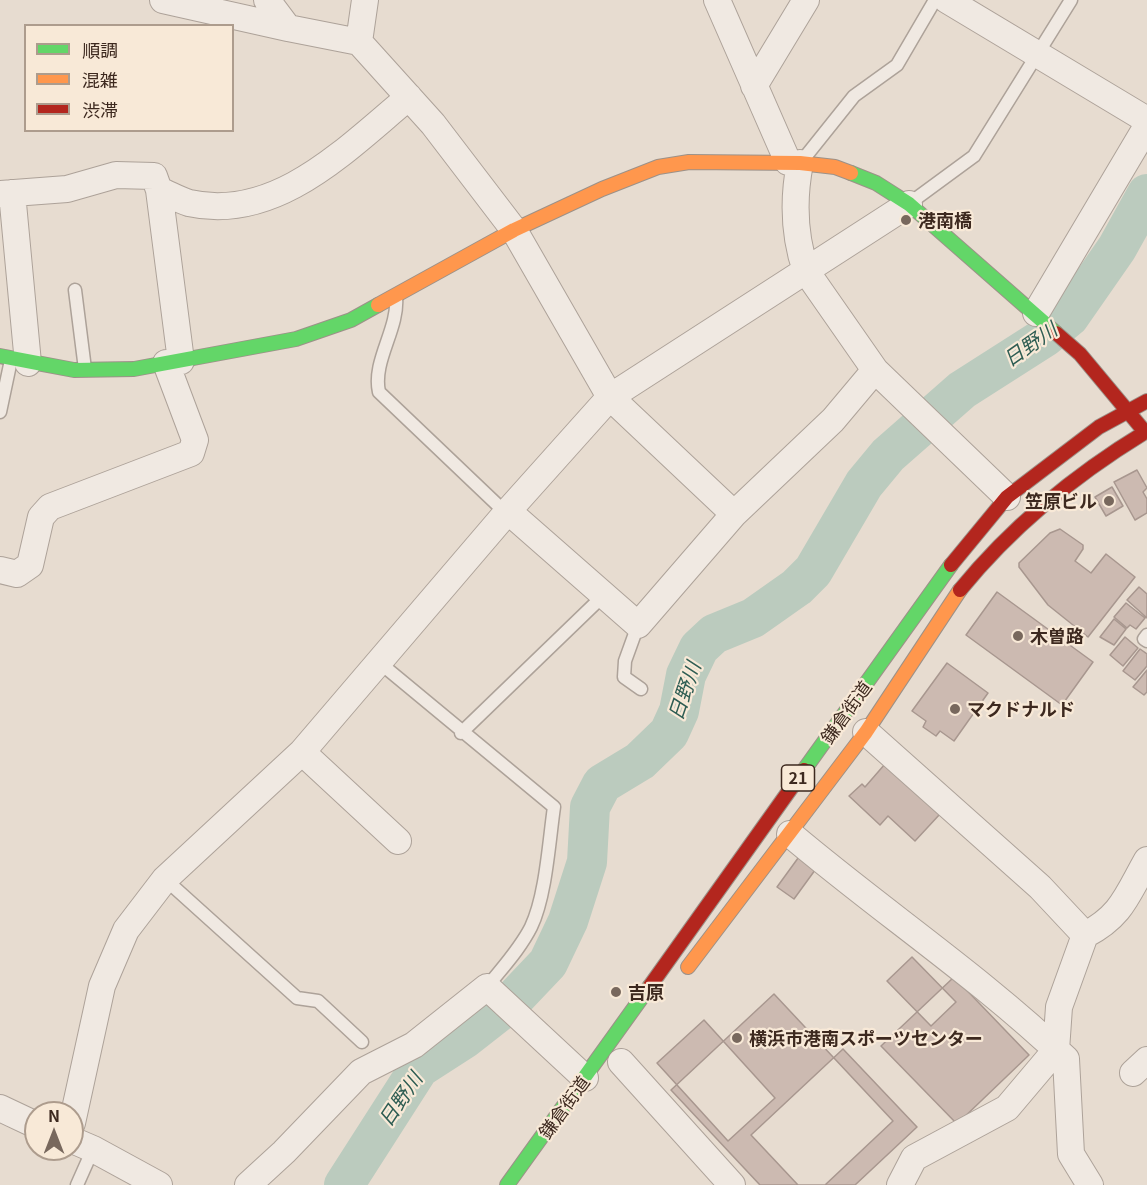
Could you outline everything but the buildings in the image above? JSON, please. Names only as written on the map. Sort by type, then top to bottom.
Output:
[{"type":"main road","points":[[13,360],[85,370],[134,369],[296,339],[351,320],[514,230],[602,189],[658,167],[689,162],[794,162],[835,167],[876,183],[909,204],[1071,345],[1146,431]]},
{"type":"main road","name":"鎌倉街道","points":[[507,1185],[585,1078],[663,964],[953,563],[1007,497],[1099,427],[1147,401]]},
{"type":"main road","name":"鎌倉街道","points":[[681,977],[866,732],[958,592],[1008,536],[1062,489],[1117,448],[1146,431]]},
{"type":"street","points":[[163,0],[358,42],[434,124],[514,230],[610,397],[734,514]]},
{"type":"street","points":[[267,0],[288,28]]},
{"type":"street","points":[[358,42],[364,0]]},
{"type":"street","points":[[717,0],[754,86],[794,162],[795,216],[800,253],[806,271],[875,370],[1007,497]]},
{"type":"street","points":[[754,86],[807,0]]},
{"type":"street","points":[[947,0],[1147,120]]},
{"type":"street","points":[[159,190],[189,203],[220,206],[265,198],[294,187],[320,170],[409,97]]},
{"type":"street","points":[[1039,316],[1147,126]]},
{"type":"street","points":[[0,570],[17,574],[30,565],[41,517],[50,507],[191,453],[195,440],[174,362],[159,190],[154,176],[116,175],[67,189],[6,194],[13,360]]},
{"type":"street","points":[[77,1101],[102,986],[126,930],[165,879],[302,752],[381,663],[507,512],[610,397],[909,204]]},
{"type":"street","points":[[507,512],[638,625],[734,514],[833,420],[875,370]]},
{"type":"street","points":[[866,732],[1040,887],[1085,935]]},
{"type":"street","points":[[302,752],[398,841]]},
{"type":"street","points":[[790,834],[909,930],[969,974],[1066,1059],[1071,1154],[1090,1185]]},
{"type":"street","points":[[900,1185],[914,1158],[1007,1108],[1056,1050],[1059,1007],[1085,935],[1106,924],[1118,912],[1147,860]]},
{"type":"street","points":[[248,1185],[284,1152],[361,1072],[414,1045],[490,990],[585,1078]]},
{"type":"street","points":[[621,1062],[732,1185]]},
{"type":"street","points":[[0,1108],[24,1119]]},
{"type":"street","points":[[84,1146],[159,1185]]},
{"type":"lane","points":[[794,162],[854,96],[897,65],[935,0]]},
{"type":"lane","points":[[909,204],[974,156],[1071,0]]},
{"type":"lane","points":[[75,290],[85,370]]},
{"type":"lane","points":[[396,295],[398,313],[377,378],[379,392],[507,512]]},
{"type":"lane","points":[[0,412],[13,360]]},
{"type":"lane","points":[[461,733],[604,595]]},
{"type":"lane","points":[[638,625],[625,661],[624,677],[640,689]]},
{"type":"lane","points":[[1147,635],[1144,639],[1147,641]]},
{"type":"lane","points":[[381,663],[461,733],[554,807],[544,877],[532,925],[490,990]]},
{"type":"lane","points":[[165,879],[297,998],[318,1002],[362,1042]]},
{"type":"lane","points":[[77,1185],[81,1161]]},
{"type":"waterway","name":"日野川","points":[[344,1185],[419,1068],[464,1039],[510,1003],[548,963],[568,921],[587,862],[590,807],[602,784],[640,761],[669,733],[679,711],[686,675],[699,648],[714,634],[753,618],[797,587],[813,571],[864,484],[888,455],[962,390],[1045,337],[1069,317],[1117,248],[1147,194]]},
{"type":"traffic: fast","points":[[851,173],[876,183],[909,204],[1056,333]]},
{"type":"traffic: fast","points":[[0,356],[74,370],[134,369],[296,339],[351,320],[378,305]]},
{"type":"traffic: fast","points":[[804,770],[951,565]]},
{"type":"traffic: fast","points":[[507,1185],[650,986]]},
{"type":"traffic: slow","points":[[378,305],[514,230],[602,189],[658,167],[689,162],[800,163],[835,167],[851,173]]},
{"type":"traffic: slow","points":[[688,967],[866,732],[960,590]]},
{"type":"traffic: jam","points":[[1056,333],[1080,354],[1145,432]]},
{"type":"traffic: jam","points":[[951,565],[1007,497],[1099,427],[1147,401]]},
{"type":"traffic: jam","points":[[960,590],[980,566],[1047,502],[1095,465],[1147,431]]},
{"type":"traffic: jam","points":[[650,986],[804,770]]},
{"type":"place","name":"港南橋","points":[[906,220]]},
{"type":"place","name":"笠原ビル","points":[[1109,501]]},
{"type":"place","name":"木曽路","points":[[1018,636]]},
{"type":"place","name":"マクドナルド","points":[[955,709]]},
{"type":"place","name":"吉原","points":[[616,992]]},
{"type":"place","name":"横浜市港南スポーツセンター","points":[[737,1038]]}]
